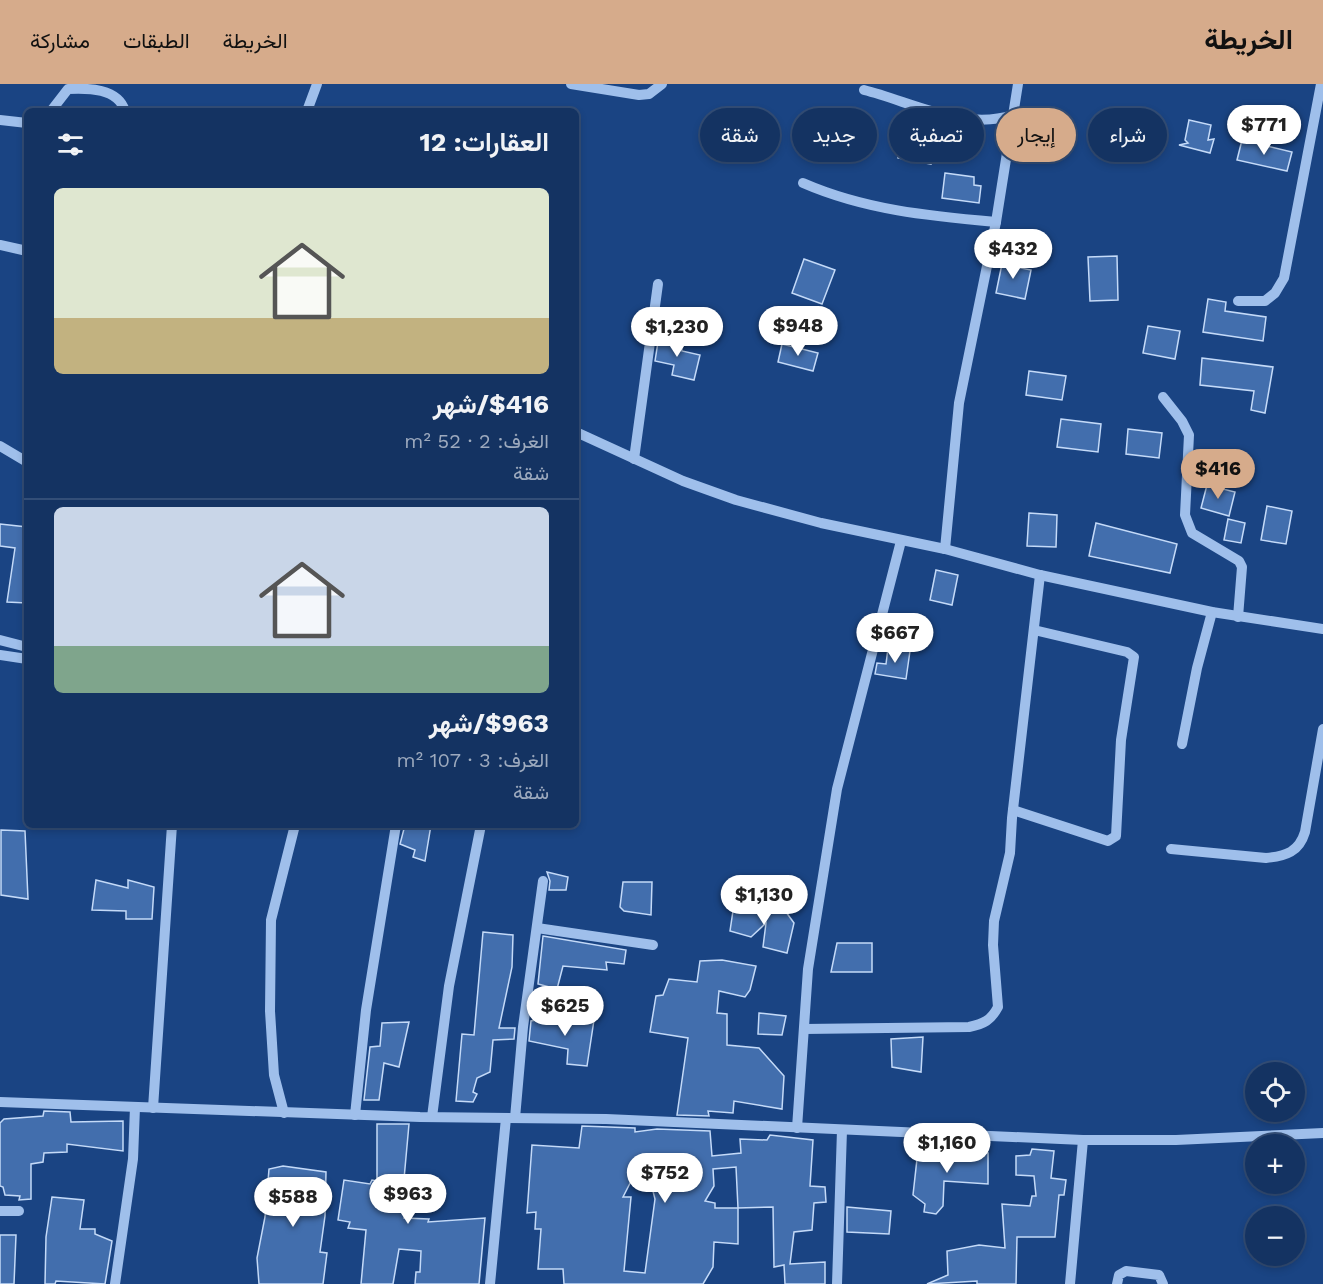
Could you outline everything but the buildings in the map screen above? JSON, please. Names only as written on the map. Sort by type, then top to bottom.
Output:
[{"type":"street","points":[[309,108],[317,84]]},
{"type":"street","points":[[571,84],[639,95],[649,94],[662,84]]},
{"type":"street","points":[[1014,108],[1018,84]]},
{"type":"street","points":[[1238,301],[1265,301],[1275,293],[1284,278],[1321,84]]},
{"type":"street","points":[[53,108],[68,89],[83,88],[115,96],[122,102],[124,108]]},
{"type":"street","points":[[864,90],[954,116],[996,120]]},
{"type":"street","points":[[0,120],[24,123]]},
{"type":"street","points":[[945,549],[959,403],[996,222],[1006,162]]},
{"type":"street","points":[[803,183],[863,205],[915,215],[996,222]]},
{"type":"street","points":[[0,245],[24,250]]},
{"type":"street","points":[[634,459],[658,284]]},
{"type":"street","points":[[1163,397],[1182,421],[1189,435],[1185,515],[1187,525],[1192,533],[1239,561],[1242,567],[1238,616]]},
{"type":"street","points":[[579,433],[634,459],[736,500],[901,541],[945,549],[1040,575],[1212,612],[1323,629]]},
{"type":"street","points":[[0,447],[24,460]]},
{"type":"street","points":[[797,1128],[808,969],[837,789],[901,541]]},
{"type":"street","points":[[804,1029],[969,1027],[987,1022],[994,1015],[998,1007],[994,921],[1010,853],[1012,810],[1040,575]]},
{"type":"street","points":[[1182,744],[1197,668],[1212,612]]},
{"type":"street","points":[[1012,810],[1108,841],[1116,836],[1121,740],[1134,657],[1127,652],[1034,630]]},
{"type":"street","points":[[0,640],[24,646]]},
{"type":"street","points":[[0,655],[24,659]]},
{"type":"street","points":[[1171,849],[1266,858],[1282,856],[1294,851],[1302,841],[1305,832],[1323,729]]},
{"type":"street","points":[[153,1108],[172,828]]},
{"type":"street","points":[[284,1113],[274,1075],[270,1011],[272,920],[295,828]]},
{"type":"street","points":[[355,1115],[366,1010],[396,828]]},
{"type":"street","points":[[432,1117],[448,986],[480,828]]},
{"type":"street","points":[[490,1284],[510,1118],[543,881]]},
{"type":"street","points":[[537,928],[653,945]]},
{"type":"street","points":[[0,1102],[355,1115],[606,1119],[1083,1140],[1176,1140],[1323,1133]]},
{"type":"street","points":[[116,1284],[133,1159],[135,1107]]},
{"type":"street","points":[[837,1284],[842,1130]]},
{"type":"street","points":[[1070,1284],[1083,1140]]},
{"type":"street","points":[[0,1211],[19,1211]]},
{"type":"street","points":[[1117,1284],[1119,1275],[1126,1270],[1159,1275],[1163,1284]]}]
